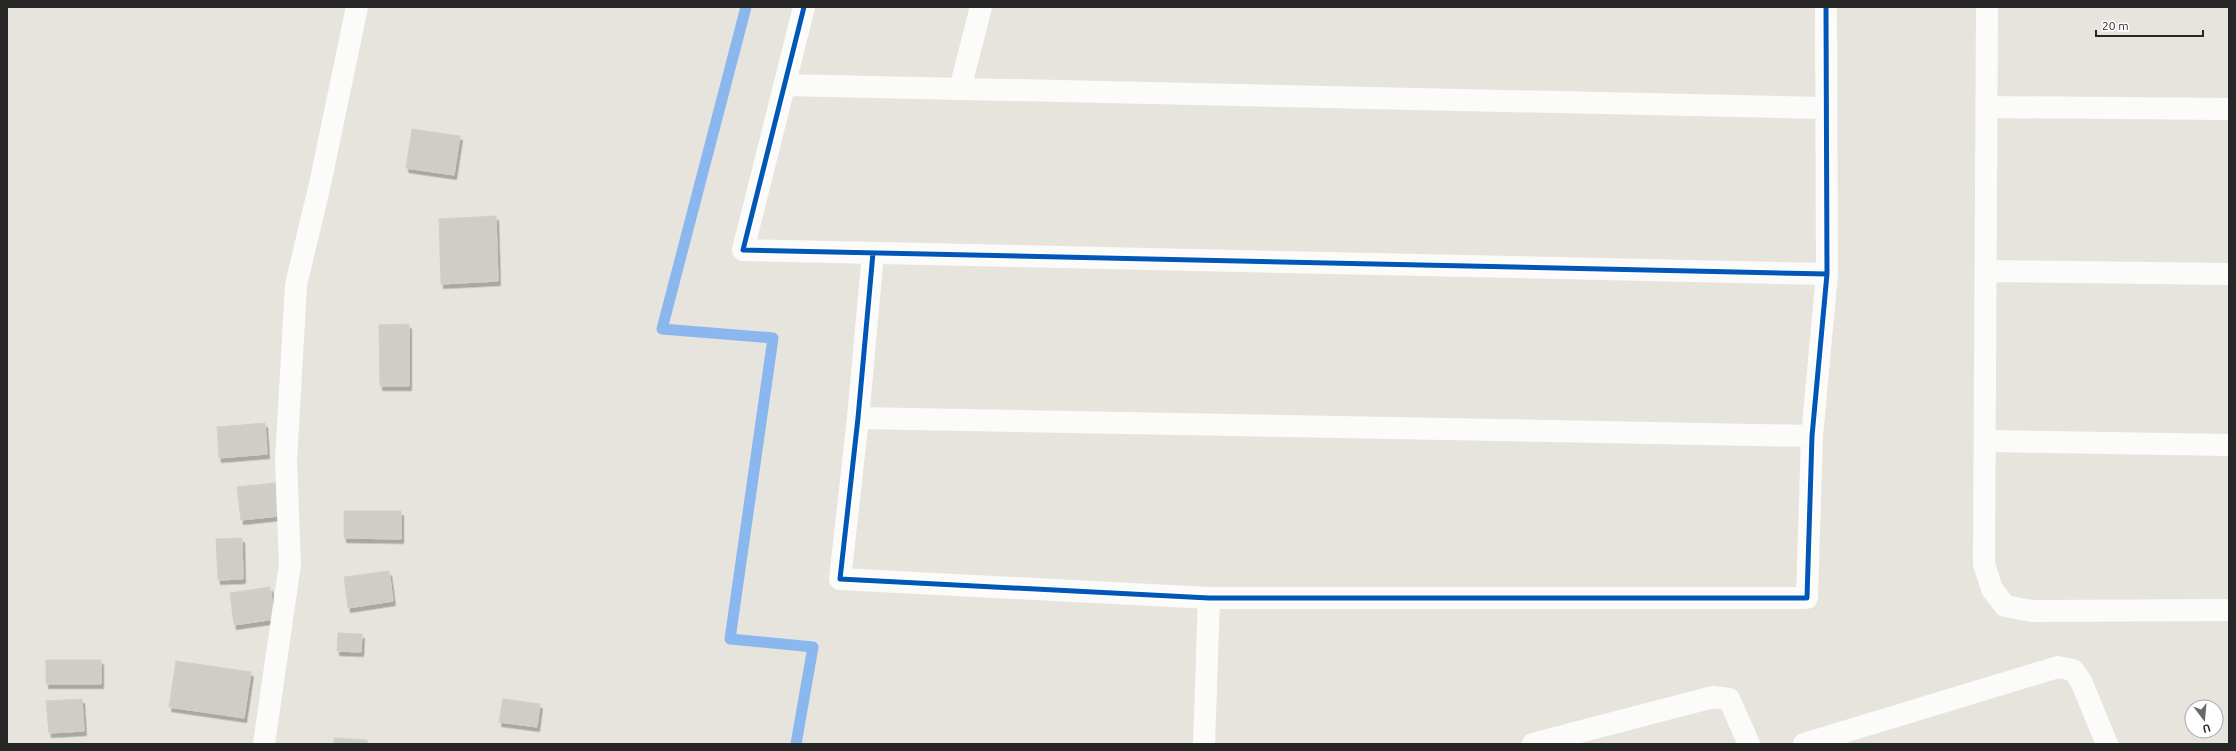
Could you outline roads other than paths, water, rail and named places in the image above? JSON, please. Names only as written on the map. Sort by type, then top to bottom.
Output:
[{"type":"street","points":[[264,744],[290,564],[286,461],[296,285],[320,184],[357,7]]},
{"type":"street","points":[[804,7],[743,250],[1827,274]]},
{"type":"street","points":[[960,89],[981,7]]},
{"type":"street","points":[[873,253],[858,418],[840,579],[1209,598],[1808,598],[1812,436],[1827,274],[1826,7]]},
{"type":"street","points":[[1987,7],[1984,564],[1992,588],[2005,606],[2032,611],[2229,610]]},
{"type":"street","points":[[784,85],[1826,108]]},
{"type":"street","points":[[1987,107],[2229,109]]},
{"type":"street","points":[[1986,272],[2229,274]]},
{"type":"street","points":[[858,418],[1812,436]]},
{"type":"street","points":[[1985,441],[2229,445]]},
{"type":"street","points":[[1204,744],[1209,598]]},
{"type":"street","points":[[1804,744],[2058,667],[2073,670],[2081,680],[2107,744]]},
{"type":"street","points":[[1533,744],[1569,740],[1704,698],[1713,697],[1729,699],[1749,744]]},
{"type":"waterway","points":[[746,7],[662,329],[773,338],[730,639],[813,647],[796,744]]}]
